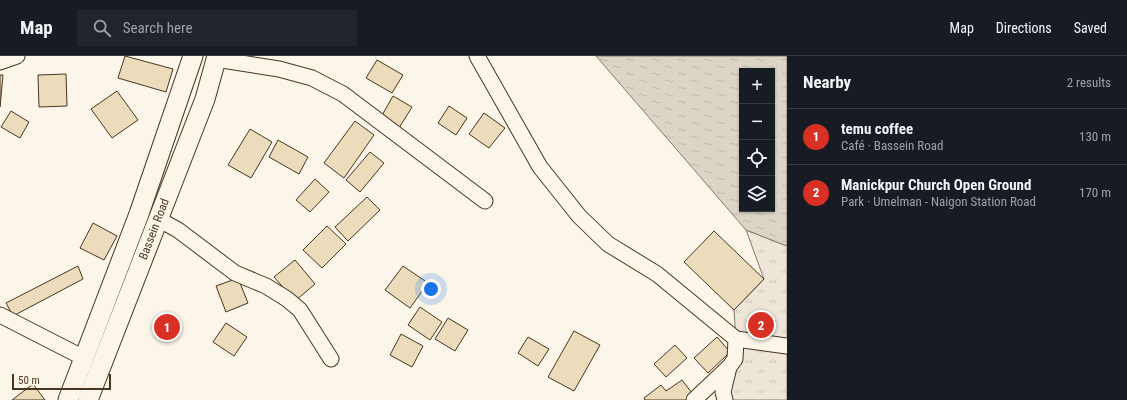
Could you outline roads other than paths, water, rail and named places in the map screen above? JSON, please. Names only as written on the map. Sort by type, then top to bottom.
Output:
[{"type":"main road","name":"Bassein Road","points":[[68,400],[139,214],[193,56]]},
{"type":"main road","name":"Bassein Road","points":[[88,400],[205,99],[216,58]]},
{"type":"street","points":[[0,62],[17,56]]},
{"type":"street","points":[[477,56],[540,167],[579,216],[608,244],[657,274],[736,339],[787,346]]},
{"type":"street","points":[[216,58],[286,71],[312,78],[343,94],[485,201]]},
{"type":"street","points":[[158,219],[178,230],[236,273],[266,286],[287,299],[300,310],[331,359]]},
{"type":"street","points":[[0,315],[84,358]]},
{"type":"street","points":[[694,400],[735,360],[736,339]]},
{"type":"street","points":[[725,400],[723,392],[729,367]]},
{"type":"water","points":[[596,56],[787,56],[787,246],[746,230]]},
{"type":"place","name":"Manickpur Church Open Ground","points":[[761,325]]},
{"type":"place","name":"temu coffee","points":[[167,327]]}]
